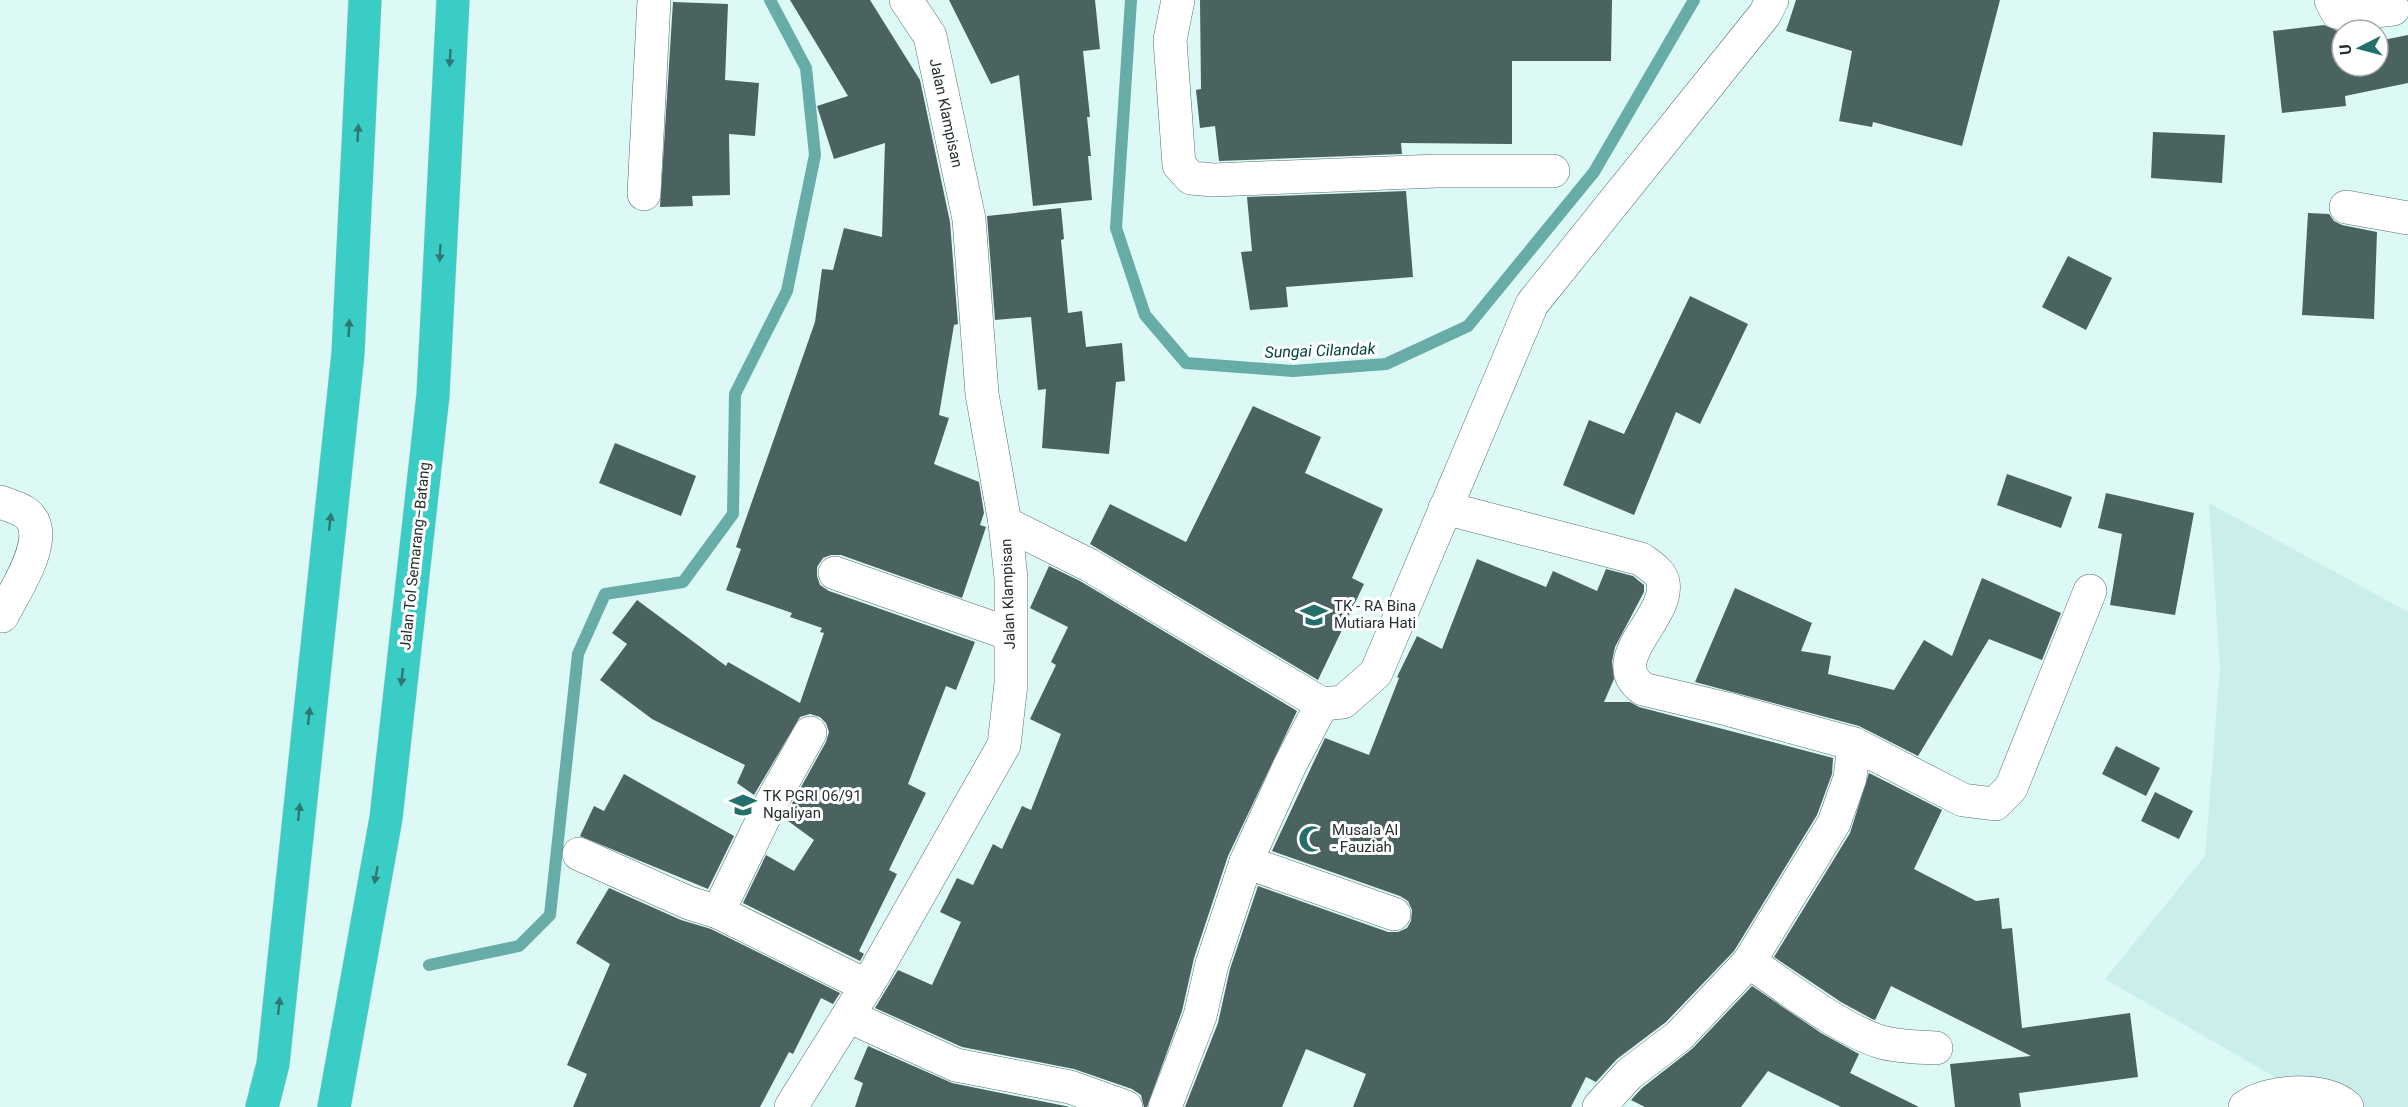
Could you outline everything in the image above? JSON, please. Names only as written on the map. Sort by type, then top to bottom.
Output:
[{"type":"highway","points":[[262,1107],[273,1065],[348,353],[365,0]]},
{"type":"highway","name":"Jalan Tol Semarang–Batang","points":[[338,1092],[386,818],[433,395],[453,0]]},
{"type":"street","points":[[644,194],[654,0]]},
{"type":"street","name":"Jalan Klampisan","points":[[791,1107],[867,986],[1004,745],[1011,684],[1011,578],[1005,523],[982,394],[969,219],[930,36],[906,0]]},
{"type":"street","points":[[1178,0],[1170,40],[1179,165],[1191,178],[1213,180],[1437,171],[1553,171]]},
{"type":"street","points":[[1005,523],[1089,564],[1322,704],[1343,702],[1376,673],[1532,304],[1765,14],[1772,0]]},
{"type":"street","points":[[2331,0],[2337,12],[2347,14],[2398,6]]},
{"type":"street","points":[[2346,207],[2408,218]]},
{"type":"street","points":[[0,502],[27,513],[37,529],[35,551],[2,616]]},
{"type":"street","points":[[1445,508],[1641,559],[1658,572],[1663,582],[1661,602],[1637,644],[1629,664],[1634,682],[1643,689],[1727,709],[1854,744],[1963,800],[1995,804],[2011,788],[2090,591]]},
{"type":"street","points":[[836,573],[1011,634]]},
{"type":"street","points":[[1165,1107],[1200,1016],[1212,964],[1246,862],[1290,765],[1322,704]]},
{"type":"street","points":[[718,912],[770,805],[810,733]]},
{"type":"street","points":[[1599,1107],[1629,1074],[1679,1036],[1749,962],[1834,823],[1850,778],[1854,744]]},
{"type":"street","points":[[579,854],[689,903],[718,912],[867,986]]},
{"type":"street","points":[[1246,862],[1394,914]]},
{"type":"street","points":[[1749,962],[1834,1018],[1880,1041],[1906,1047],[1936,1048]]},
{"type":"street","points":[[848,1016],[956,1065],[1070,1087],[1126,1107]]},
{"type":"street","points":[[2245,1107],[2263,1097],[2307,1092],[2342,1102],[2347,1107]]},
{"type":"shaded area","points":[[2209,503],[2408,612],[2408,1107],[2304,1107],[2311,1098],[2105,979],[2205,856],[2220,668]]},
{"type":"building","points":[[790,0],[870,0],[920,80],[950,222],[958,324],[954,325],[939,415],[949,418],[934,464],[979,482],[984,513],[980,525],[986,527],[962,598],[841,555],[823,558],[817,567],[820,585],[829,591],[975,642],[956,690],[946,686],[908,784],[926,793],[889,870],[897,874],[859,951],[864,954],[860,961],[743,903],[766,855],[794,871],[814,840],[784,818],[826,742],[829,732],[826,723],[820,717],[810,714],[800,717],[754,795],[737,783],[745,765],[652,719],[600,680],[627,644],[612,633],[637,600],[726,666],[728,662],[800,703],[824,633],[820,632],[822,628],[790,617],[792,613],[726,590],[741,549],[736,547],[815,322],[822,269],[833,270],[844,228],[882,237],[885,143],[834,159],[817,106],[848,96]]},
{"type":"building","points":[[949,0],[1095,0],[1100,49],[1083,51],[1090,117],[1087,117],[1092,200],[1033,206],[1019,75],[991,84]]},
{"type":"building","points":[[1200,0],[1612,0],[1611,61],[1512,61],[1512,144],[1401,143],[1402,154],[1219,161],[1215,126],[1200,128],[1196,90],[1201,89]]},
{"type":"building","points":[[1796,0],[2000,0],[1962,146],[1873,122],[1872,127],[1839,121],[1852,51],[1786,31]]},
{"type":"building","points":[[673,2],[728,4],[725,80],[759,83],[755,136],[729,134],[730,195],[692,196],[693,206],[660,207]]},
{"type":"building","points":[[2324,25],[2330,28],[2330,78],[2390,78],[2390,39],[2408,35],[2408,83],[2345,96],[2346,106],[2282,113],[2273,31]]},
{"type":"building","points":[[2153,132],[2225,135],[2222,183],[2151,178]]},
{"type":"building","points":[[1406,191],[1413,277],[1286,287],[1288,307],[1250,310],[1241,252],[1252,251],[1247,197]]},
{"type":"building","points":[[1061,208],[1064,239],[1061,240],[1068,313],[1082,311],[1086,347],[1122,343],[1125,381],[1116,382],[1109,454],[1042,448],[1046,389],[1038,390],[1031,317],[995,320],[987,216]]},
{"type":"building","points":[[2308,213],[2329,214],[2334,221],[2342,225],[2377,232],[2374,319],[2302,315]]},
{"type":"building","points":[[2068,256],[2112,278],[2086,330],[2042,307]]},
{"type":"building","points":[[1690,296],[1748,324],[1700,424],[1676,412],[1634,515],[1563,485],[1589,420],[1624,434]]},
{"type":"building","points":[[1253,406],[1321,437],[1305,473],[1383,509],[1352,578],[1364,584],[1318,680],[1090,544],[1110,504],[1186,542]]},
{"type":"building","points":[[615,443],[696,476],[681,516],[599,483]]},
{"type":"building","points":[[2007,474],[2072,497],[2061,528],[1997,505]]},
{"type":"building","points":[[2106,493],[2194,513],[2175,615],[2110,605],[2122,534],[2098,528]]},
{"type":"building","points":[[1477,559],[1546,587],[1553,571],[1597,591],[1606,569],[1633,576],[1644,585],[1644,592],[1615,647],[1612,661],[1614,679],[1604,702],[1630,702],[1639,707],[1833,758],[1832,774],[1817,815],[1734,951],[1666,1022],[1617,1059],[1596,1082],[1586,1077],[1571,1107],[1353,1107],[1366,1074],[1306,1049],[1282,1107],[1185,1107],[1218,1023],[1230,969],[1258,886],[1388,932],[1398,932],[1407,928],[1411,921],[1412,910],[1408,901],[1400,896],[1272,851],[1325,738],[1369,755],[1399,678],[1397,677],[1417,636],[1442,649]]},
{"type":"building","points":[[1049,566],[1080,581],[1297,711],[1228,856],[1194,958],[1182,1011],[1147,1107],[1144,1107],[1141,1095],[1132,1089],[1074,1069],[962,1047],[875,1008],[898,970],[932,985],[961,922],[940,912],[957,878],[973,885],[993,844],[1002,849],[1022,806],[1031,810],[1061,734],[1030,719],[1056,665],[1051,662],[1068,627],[1030,608]]},
{"type":"building","points":[[1982,578],[2061,613],[2042,660],[1989,639],[1918,756],[1859,726],[1695,682],[1735,588],[1812,623],[1801,651],[1831,656],[1828,674],[1894,690],[1924,640],[1952,656]]},
{"type":"building","points":[[2116,746],[2160,768],[2146,796],[2102,774]]},
{"type":"building","points":[[1869,773],[1942,810],[1914,869],[1976,901],[1999,898],[2002,929],[2012,928],[2022,1028],[2130,1013],[2138,1077],[2019,1093],[2021,1107],[1955,1107],[1950,1064],[2031,1056],[1891,986],[1875,1020],[1872,1019],[1841,1002],[1774,957],[1850,833]]},
{"type":"building","points":[[624,774],[734,836],[708,889],[580,836],[594,806],[604,811]]},
{"type":"building","points":[[2155,792],[2193,811],[2179,839],[2141,821]]},
{"type":"building","points":[[609,888],[681,920],[711,929],[840,993],[833,1004],[821,998],[793,1054],[789,1052],[760,1107],[573,1107],[587,1074],[567,1065],[610,964],[576,943]]},
{"type":"building","points":[[1752,986],[1821,1033],[1859,1054],[1850,1073],[1919,1107],[1841,1107],[1768,1071],[1741,1107],[1645,1107],[1631,1100],[1642,1088],[1692,1049]]},
{"type":"building","points":[[868,1046],[952,1083],[1070,1107],[855,1107],[863,1083],[854,1079]]},
{"type":"waterway","points":[[429,965],[519,946],[550,915],[578,654],[605,594],[683,582],[733,514],[735,394],[787,291],[815,155],[806,68],[770,0]]},
{"type":"waterway","name":"Sungai Cilandak","points":[[1131,0],[1116,228],[1145,315],[1186,363],[1293,371],[1386,364],[1468,326],[1594,172],[1694,0]]},
{"type":"place","name":"TK - RA Bina Mutiara Hati","points":[[1314,615]]},
{"type":"place","name":"TK PGRI 06/91 Ngaliyan","points":[[743,805]]},
{"type":"place","name":"Musala Al - Fauziah","points":[[1312,839]]}]
